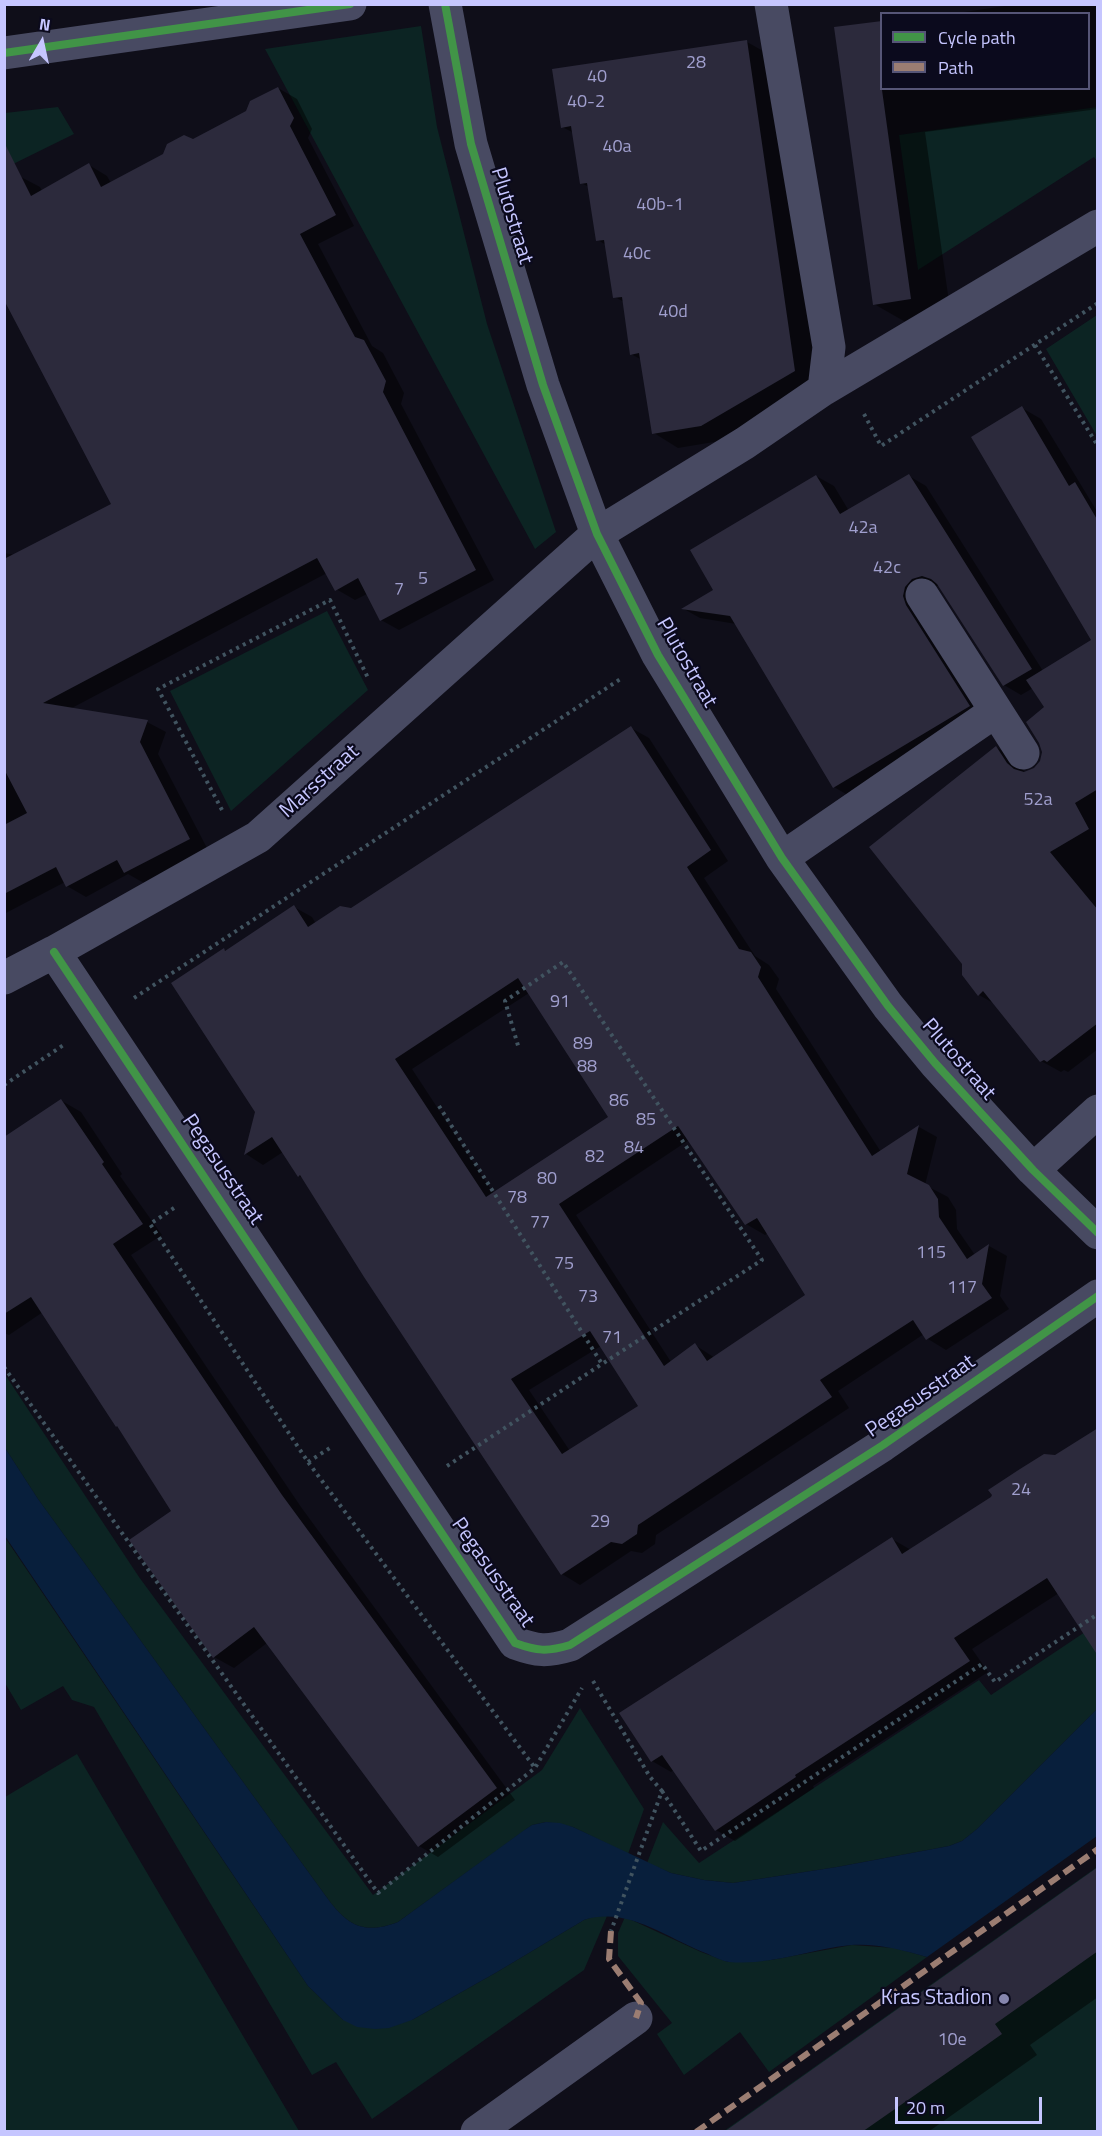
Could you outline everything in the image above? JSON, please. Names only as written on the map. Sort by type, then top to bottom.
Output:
[{"type":"street","points":[[4,53],[350,4]]},
{"type":"street","name":"Plutostraat","points":[[445,4],[471,144],[543,385],[597,534],[658,655],[782,858],[888,1006],[935,1063],[1034,1170],[1098,1233]]},
{"type":"street","points":[[771,4],[829,347],[824,389]]},
{"type":"street","points":[[597,534],[745,443],[824,389],[1098,226]]},
{"type":"street","name":"Marsstraat","points":[[4,978],[258,837],[597,534]]},
{"type":"street","points":[[922,595],[1023,753]]},
{"type":"street","points":[[782,858],[996,711]]},
{"type":"street","name":"Pegasusstraat","points":[[54,952],[514,1642],[532,1650],[551,1651],[570,1645],[884,1446],[1098,1296]]},
{"type":"street","points":[[1034,1170],[1098,1111]]},
{"type":"street","points":[[477,2132],[636,2018]]},
{"type":"path","points":[[824,389],[860,406],[881,446],[1098,303]]},
{"type":"path","points":[[1035,345],[1098,446]]},
{"type":"path","points":[[242,846],[158,689],[330,600],[389,721]]},
{"type":"path","points":[[4,1085],[628,674]]},
{"type":"path","points":[[412,1489],[762,1260],[563,962],[505,1001],[519,1049]]},
{"type":"path","points":[[438,1106],[602,1364]]},
{"type":"path","points":[[210,1185],[150,1224],[308,1462],[535,1768]]},
{"type":"path","points":[[4,1367],[378,1893],[535,1768],[589,1675]]},
{"type":"path","points":[[570,1645],[650,1777],[662,1791],[701,1851],[982,1664],[995,1682],[1098,1614]]},
{"type":"path","points":[[611,1931],[662,1791]]},
{"type":"green space","points":[[421,26],[437,127],[487,324],[556,532],[535,549],[265,49]]},
{"type":"green space","points":[[58,107],[74,134],[5,168],[5,113]]},
{"type":"green space","points":[[1097,107],[1097,161],[1094,157],[918,270],[899,135]]},
{"type":"green space","points":[[1097,315],[1097,436],[1046,349]]},
{"type":"green space","points":[[327,611],[368,690],[231,811],[170,691]]},
{"type":"green space","points":[[4,1373],[139,1577],[373,1895],[542,1770],[580,1708],[644,1809],[628,1854],[573,1827],[546,1822],[532,1825],[398,1922],[374,1928],[356,1925],[348,1920],[325,1895],[38,1499],[5,1448]]},
{"type":"green space","points":[[4,1536],[308,1986],[343,2020],[412,2020],[584,1920],[598,1915],[607,1916],[584,1970],[372,2119],[336,2062],[312,2075],[94,1707],[72,1700],[63,1686],[21,1710],[5,1683]]},
{"type":"green space","points":[[1097,1624],[1097,1709],[977,1829],[962,1841],[949,1846],[837,1867],[733,1883],[671,1873],[647,1863],[663,1822],[699,1863],[979,1680],[991,1695]]},
{"type":"green space","points":[[77,1754],[299,2131],[5,2131],[5,1797]]},
{"type":"green space","name":"Kras Stadion","points":[[1097,1867],[1097,2131],[724,2131]]},
{"type":"green space","points":[[625,1917],[728,1962],[771,1960],[852,1945],[895,1948],[927,1957],[769,2072],[740,2032],[684,2075],[657,2034],[672,2023],[618,1956],[618,1933]]},
{"type":"water","points":[[5,1448],[38,1499],[325,1895],[340,1913],[356,1925],[374,1928],[398,1922],[523,1831],[532,1825],[546,1822],[573,1827],[671,1873],[733,1883],[949,1846],[962,1841],[977,1829],[1097,1709],[1097,1836],[927,1957],[870,1945],[851,1945],[760,1962],[729,1962],[693,1948],[648,1926],[617,1917],[601,1917],[584,1920],[412,2020],[389,2028],[357,2027],[343,2020],[308,1986],[5,1536]]},
{"type":"building","points":[[880,21],[880,90],[882,90],[911,299],[873,305],[834,27]]},
{"type":"building","points":[[747,40],[795,371],[701,426],[652,434],[639,353],[630,355],[622,297],[613,298],[604,240],[596,241],[587,183],[580,184],[571,126],[561,128],[552,69]]},
{"type":"building","points":[[278,87],[294,118],[290,126],[336,215],[300,234],[355,337],[364,340],[386,381],[383,392],[476,570],[380,621],[358,578],[335,591],[317,558],[43,703],[148,720],[140,742],[190,839],[124,873],[117,860],[66,887],[56,867],[4,894],[4,825],[27,813],[4,769],[4,559],[111,504],[4,300],[4,142],[31,196],[89,163],[101,187],[163,154],[167,144],[184,135],[193,139],[246,111],[250,101]]},
{"type":"building","points":[[1022,406],[1069,486],[1075,482],[1098,521],[1098,789],[1075,803],[1089,829],[1050,852],[1098,910],[1098,1023],[1047,1062],[1044,1060],[1040,1062],[983,991],[978,996],[962,975],[962,964],[869,847],[996,746],[1007,763],[1014,769],[1024,772],[1034,768],[1040,761],[1042,752],[1026,722],[1044,707],[1026,680],[1091,640],[971,437]]},
{"type":"building","points":[[909,474],[1032,669],[1003,686],[937,584],[922,576],[912,579],[905,587],[903,596],[906,605],[970,706],[833,788],[730,616],[681,609],[713,590],[690,550],[816,475],[840,514]]},
{"type":"building","points":[[631,726],[711,850],[687,867],[739,949],[751,952],[761,967],[758,977],[872,1156],[919,1125],[907,1174],[929,1185],[938,1199],[939,1217],[967,1259],[989,1244],[982,1284],[992,1298],[926,1340],[913,1320],[820,1380],[832,1397],[638,1525],[637,1534],[622,1544],[611,1542],[561,1575],[364,1277],[300,1175],[298,1177],[272,1137],[244,1155],[255,1112],[171,983],[224,948],[225,951],[294,905],[308,927],[340,906],[351,908]],"holes":[[[518,978],[608,1117],[486,1197],[395,1059]],[[678,1126],[745,1225],[757,1218],[805,1295],[707,1361],[695,1343],[664,1366],[559,1204]],[[590,1331],[638,1406],[562,1454],[511,1379]]]},
{"type":"building","points":[[61,1099],[143,1224],[113,1244],[282,1495],[497,1788],[418,1847],[254,1627],[213,1658],[129,1540],[171,1511],[31,1297],[4,1314],[4,1137]]},
{"type":"building","points":[[1098,1428],[1098,1656],[1047,1578],[954,1638],[970,1661],[795,1775],[796,1777],[715,1831],[662,1755],[651,1762],[619,1713],[892,1537],[902,1554],[991,1497],[988,1490],[1020,1469],[1044,1454],[1055,1455]]},
{"type":"building","points":[[1098,1867],[1098,1951],[995,2024],[1002,2034],[862,2132],[724,2132]]},
{"type":"marked path","points":[[696,2132],[1098,1849]]},
{"type":"marked path","points":[[611,1931],[609,1959],[641,2003],[636,2018]]},
{"type":"cycle path","points":[[4,53],[350,4]]},
{"type":"cycle path","points":[[445,4],[471,144],[543,385],[597,534],[658,655],[782,858],[888,1006],[935,1063],[1033,1170],[1098,1233]]},
{"type":"cycle path","points":[[54,952],[515,1643],[523,1646],[548,1650],[570,1645],[883,1445],[1098,1296]]},
{"type":"place","name":"Kras Stadion","points":[[1004,1999]]}]
